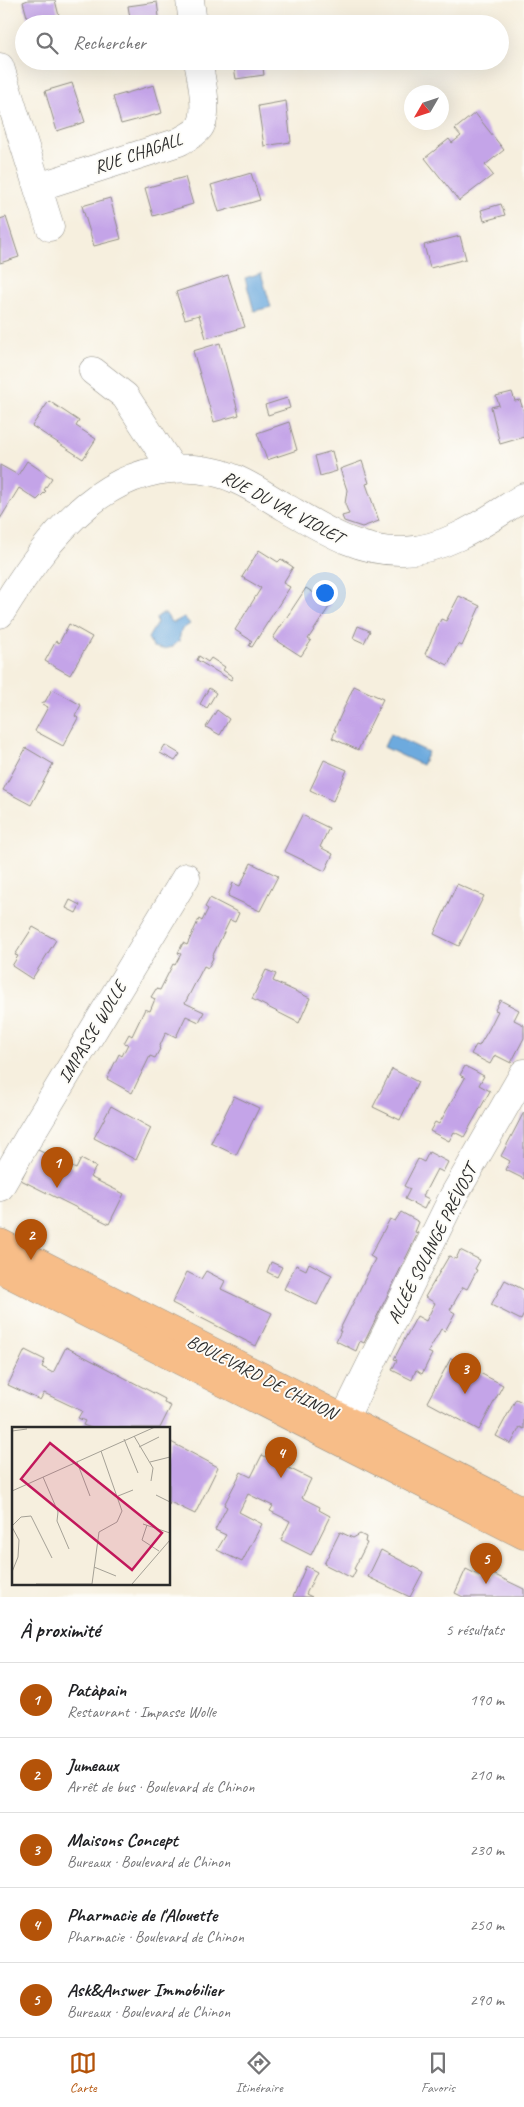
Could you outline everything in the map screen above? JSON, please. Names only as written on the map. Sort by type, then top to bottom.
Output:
[{"type":"main road","name":"BOULEVARD DE CHINON","points":[[0,1244],[524,1511]]},
{"type":"main road","name":"BOULEVARD DE CHINON","points":[[0,1269],[524,1535]]},
{"type":"street","points":[[190,0],[192,15]]},
{"type":"street","points":[[0,67],[50,227]]},
{"type":"street","name":"RUE CHAGALL","points":[[38,187],[179,142],[192,134],[201,125],[205,110],[199,70]]},
{"type":"street","points":[[93,371],[125,396],[172,468]]},
{"type":"street","name":"RUE DU VAL VIOLET","points":[[0,614],[34,563],[78,512],[92,499],[126,480],[149,471],[172,468],[216,472],[243,483],[336,536],[358,546],[385,550],[404,551],[429,548],[450,541],[477,527],[524,497]]},
{"type":"street","name":"IMPASSE WOLLE","points":[[0,1187],[186,877]]},
{"type":"street","name":"ALLÉE SOLANGE PRÉVOST","points":[[344,1419],[454,1195],[524,1073]]},
{"type":"water","points":[[261,273],[271,307],[254,311],[245,278]]},
{"type":"water","points":[[161,614],[166,614],[171,622],[184,617],[190,624],[181,630],[179,641],[172,647],[163,649],[153,647],[148,638],[157,623],[156,618]]},
{"type":"water","points":[[390,734],[428,752],[422,765],[384,747]]},
{"type":"building","points":[[28,0],[55,0],[59,15],[27,15],[23,2]]},
{"type":"building","points":[[157,2],[159,15],[130,15],[128,6]]},
{"type":"building","points":[[234,70],[263,70],[264,75],[236,79]]},
{"type":"building","points":[[72,83],[85,122],[57,131],[45,91]]},
{"type":"building","points":[[154,85],[162,113],[121,124],[113,97]]},
{"type":"building","points":[[286,101],[291,142],[264,146],[258,106]]},
{"type":"building","points":[[475,113],[504,150],[485,165],[493,175],[459,201],[425,158],[449,139],[452,143],[461,136],[455,129]]},
{"type":"building","points":[[251,173],[260,200],[219,212],[211,185]]},
{"type":"building","points":[[185,177],[193,204],[153,216],[145,188]]},
{"type":"building","points":[[110,198],[121,239],[94,246],[82,206]]},
{"type":"building","points":[[501,204],[505,215],[484,221],[481,210]]},
{"type":"building","points":[[6,217],[19,257],[0,263],[0,219]]},
{"type":"building","points":[[460,236],[466,259],[430,268],[424,245]]},
{"type":"building","points":[[228,275],[245,327],[206,338],[199,315],[185,319],[176,292]]},
{"type":"building","points":[[220,343],[239,415],[214,422],[193,351]]},
{"type":"building","points":[[512,392],[515,401],[520,400],[524,412],[524,437],[500,444],[491,407],[499,405],[496,396]]},
{"type":"building","points":[[287,398],[290,408],[268,415],[265,405]]},
{"type":"building","points":[[49,401],[79,421],[76,426],[96,439],[83,459],[32,426]]},
{"type":"building","points":[[289,422],[297,450],[267,460],[257,433]]},
{"type":"building","points":[[332,451],[337,471],[320,476],[315,456]]},
{"type":"building","points":[[27,461],[52,478],[44,490],[46,491],[37,500],[19,488],[0,519],[0,465],[18,475]]},
{"type":"building","points":[[362,461],[369,483],[366,484],[379,521],[362,527],[344,521],[342,516],[349,514],[345,504],[347,490],[340,469]]},
{"type":"building","points":[[259,550],[278,562],[281,559],[293,567],[283,583],[290,587],[252,647],[249,646],[252,641],[235,630],[261,588],[242,577]]},
{"type":"building","points":[[306,588],[331,604],[308,639],[311,641],[301,656],[273,638]]},
{"type":"building","points":[[459,596],[480,606],[462,646],[458,644],[448,665],[425,654],[441,619],[446,621]]},
{"type":"building","points":[[69,624],[92,637],[70,675],[45,661],[56,641],[59,643]]},
{"type":"building","points":[[358,626],[370,631],[364,643],[353,638]]},
{"type":"building","points":[[199,656],[208,662],[211,658],[225,667],[223,670],[233,677],[231,680],[197,660]]},
{"type":"building","points":[[354,686],[383,699],[358,750],[332,738]]},
{"type":"building","points":[[209,688],[216,693],[207,708],[200,704]]},
{"type":"building","points":[[52,689],[81,705],[75,716],[78,718],[63,746],[35,731],[48,707],[42,704]]},
{"type":"building","points":[[217,710],[229,719],[220,735],[206,727]]},
{"type":"building","points":[[165,745],[180,754],[175,761],[160,753]]},
{"type":"building","points":[[26,748],[53,764],[31,805],[3,790]]},
{"type":"building","points":[[324,760],[347,770],[333,801],[310,790]]},
{"type":"building","points":[[302,815],[329,828],[320,847],[333,854],[325,871],[284,851]]},
{"type":"building","points":[[251,863],[278,876],[260,911],[228,896],[233,883],[240,886]]},
{"type":"building","points":[[457,884],[484,896],[459,946],[434,934]]},
{"type":"building","points":[[210,898],[239,913],[235,922],[230,920],[208,968],[204,966],[185,1003],[204,1012],[199,1022],[186,1016],[176,1037],[166,1032],[155,1058],[150,1056],[132,1093],[107,1079],[119,1054],[122,1056],[128,1044],[124,1043],[129,1034],[132,1036],[145,1009],[150,1011],[155,999],[151,997],[156,989],[160,990],[173,964],[175,965],[181,954],[178,953],[183,943],[187,945],[199,919],[202,921],[208,909],[205,907]]},
{"type":"building","points":[[70,900],[80,905],[76,913],[66,908]]},
{"type":"building","points":[[33,927],[56,940],[32,979],[12,966],[18,956],[15,955]]},
{"type":"building","points":[[266,970],[276,974],[273,981],[310,998],[299,1023],[252,999]]},
{"type":"building","points":[[500,1000],[519,1010],[514,1020],[524,1025],[524,1038],[511,1063],[495,1055],[490,1064],[471,1054],[476,1045],[479,1046],[489,1029],[498,1011],[495,1010]]},
{"type":"building","points":[[465,1066],[484,1076],[479,1085],[490,1091],[464,1137],[454,1132],[449,1141],[430,1131],[435,1122],[439,1124],[465,1078],[460,1075]]},
{"type":"building","points":[[392,1069],[418,1082],[400,1120],[373,1107]]},
{"type":"building","points":[[234,1096],[259,1108],[236,1155],[211,1143]]},
{"type":"building","points":[[111,1106],[151,1128],[136,1160],[94,1138]]},
{"type":"building","points":[[524,1112],[524,1179],[506,1170],[510,1161],[501,1156]]},
{"type":"building","points":[[36,1149],[76,1169],[81,1159],[96,1167],[90,1177],[124,1194],[109,1224],[21,1180]]},
{"type":"building","points":[[429,1152],[448,1162],[443,1172],[437,1169],[423,1196],[429,1199],[424,1209],[405,1199],[410,1189],[404,1186],[418,1159],[424,1162]]},
{"type":"building","points":[[401,1212],[419,1222],[415,1232],[418,1233],[364,1343],[360,1341],[356,1351],[336,1341],[341,1331],[339,1331],[375,1259],[370,1256],[390,1219],[395,1221]]},
{"type":"building","points":[[460,1250],[480,1260],[475,1269],[477,1270],[467,1289],[463,1287],[450,1310],[455,1313],[445,1331],[441,1329],[428,1352],[432,1354],[422,1374],[416,1370],[412,1380],[392,1370],[397,1360],[394,1359],[417,1316],[426,1321],[435,1303],[425,1297],[449,1256],[456,1259]]},
{"type":"building","points":[[271,1262],[282,1267],[277,1277],[267,1272]]},
{"type":"building","points":[[309,1263],[332,1275],[317,1305],[284,1289],[296,1265],[306,1270]]},
{"type":"building","points":[[206,1271],[225,1281],[221,1289],[272,1313],[256,1346],[172,1303],[187,1272],[201,1279]]},
{"type":"building","points":[[505,1280],[524,1290],[524,1314],[521,1320],[491,1305]]},
{"type":"building","points":[[66,1347],[165,1399],[164,1403],[171,1406],[160,1427],[88,1427],[83,1425],[85,1421],[78,1418],[82,1411],[44,1393],[40,1400],[8,1385],[25,1350],[45,1360],[42,1367],[53,1373]]},
{"type":"building","points":[[451,1358],[503,1385],[479,1430],[427,1402]]},
{"type":"building","points":[[516,1399],[524,1403],[524,1429],[520,1427],[511,1444],[496,1436]]},
{"type":"building","points":[[170,1442],[218,1467],[195,1514],[170,1502]]},
{"type":"building","points":[[262,1455],[311,1479],[302,1498],[320,1507],[319,1510],[330,1516],[311,1555],[281,1540],[290,1521],[270,1511],[273,1506],[248,1494],[239,1512],[262,1524],[242,1562],[217,1550],[226,1535],[215,1530],[227,1507],[224,1505],[241,1472],[251,1477]]},
{"type":"building","points":[[340,1532],[353,1538],[360,1534],[366,1537],[365,1542],[367,1543],[354,1569],[356,1570],[352,1578],[324,1564]]},
{"type":"building","points":[[381,1550],[423,1572],[410,1597],[368,1577]]},
{"type":"building","points":[[306,1566],[317,1572],[306,1594],[312,1597],[293,1597]]},
{"type":"building","points":[[466,1569],[480,1576],[481,1573],[491,1578],[493,1574],[524,1589],[524,1597],[463,1597],[455,1593]]},
{"type":"place","name":"Patàpain","points":[[57,1188]]},
{"type":"place","name":"Jumeaux","points":[[31,1260]]},
{"type":"place","name":"Maisons Concept","points":[[465,1394]]},
{"type":"place","name":"Pharmacie de l'Alouette","points":[[281,1478]]},
{"type":"place","name":"Ask&Answer Immobilier","points":[[486,1584]]}]
